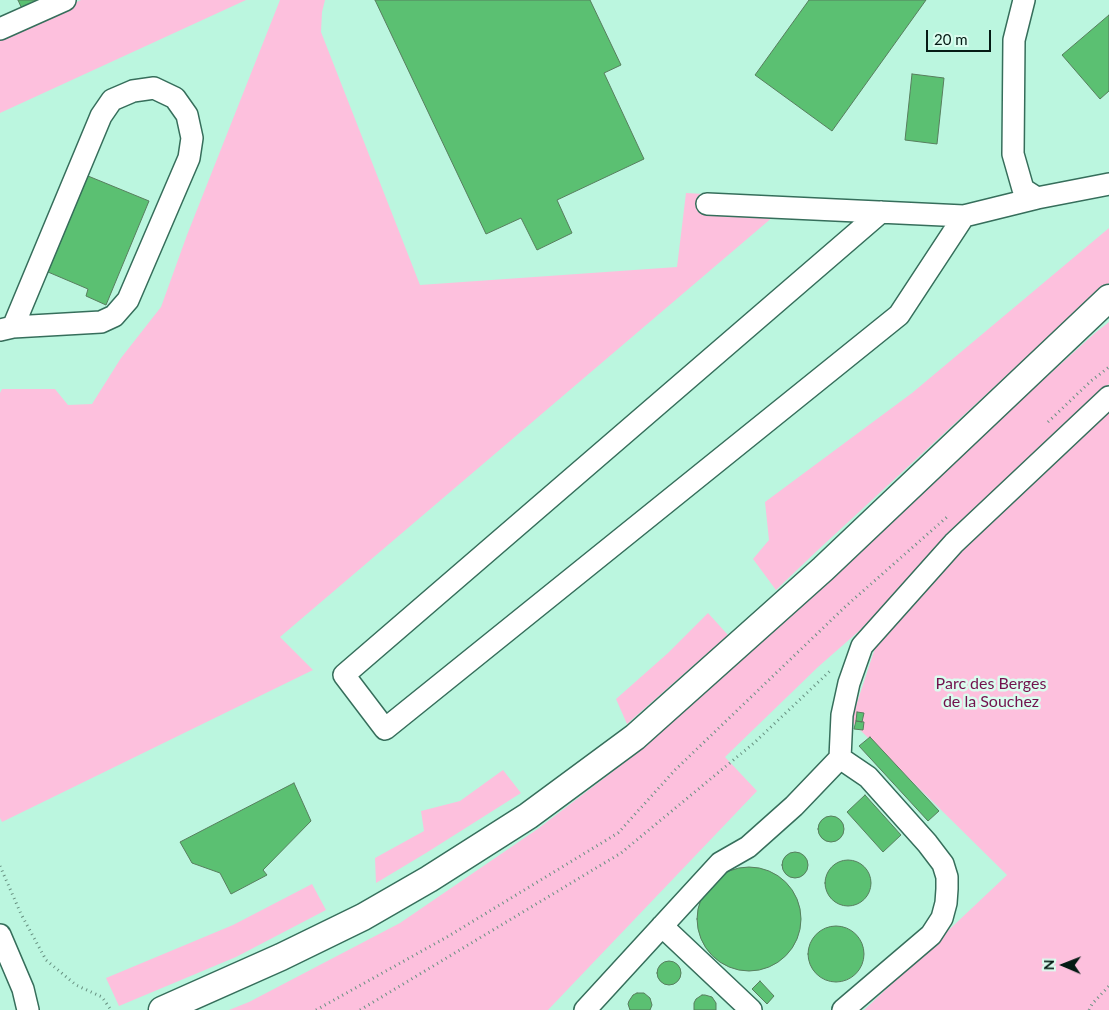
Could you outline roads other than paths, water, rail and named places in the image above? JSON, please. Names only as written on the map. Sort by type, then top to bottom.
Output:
[{"type":"main road","points":[[162,1010],[290,953],[363,917],[430,879],[528,816],[635,737],[823,569],[1109,298]]},
{"type":"street","points":[[0,29],[65,0]]},
{"type":"street","points":[[1024,0],[1014,40],[1013,154],[1023,189],[1037,198]]},
{"type":"street","points":[[154,88],[176,98],[187,115],[192,138],[189,158],[128,300],[114,316],[101,322],[6,328],[101,116],[112,100],[133,91],[154,88]]},
{"type":"street","points":[[708,204],[964,216],[1106,183]]},
{"type":"street","points":[[881,212],[344,675],[386,729],[899,315],[964,216]]},
{"type":"street","points":[[585,1010],[720,863],[748,847],[794,806],[840,758],[842,715],[849,683],[862,646],[954,543],[1109,397]]},
{"type":"street","points":[[840,758],[868,777],[927,843],[943,864],[947,877],[946,903],[942,918],[931,935],[842,1010]]},
{"type":"street","points":[[662,926],[751,1010]]},
{"type":"street","points":[[0,935],[23,989],[28,1010]]},
{"type":"park label","name":"Parc des Berges de la Souchez","points":[[991,693]]}]
